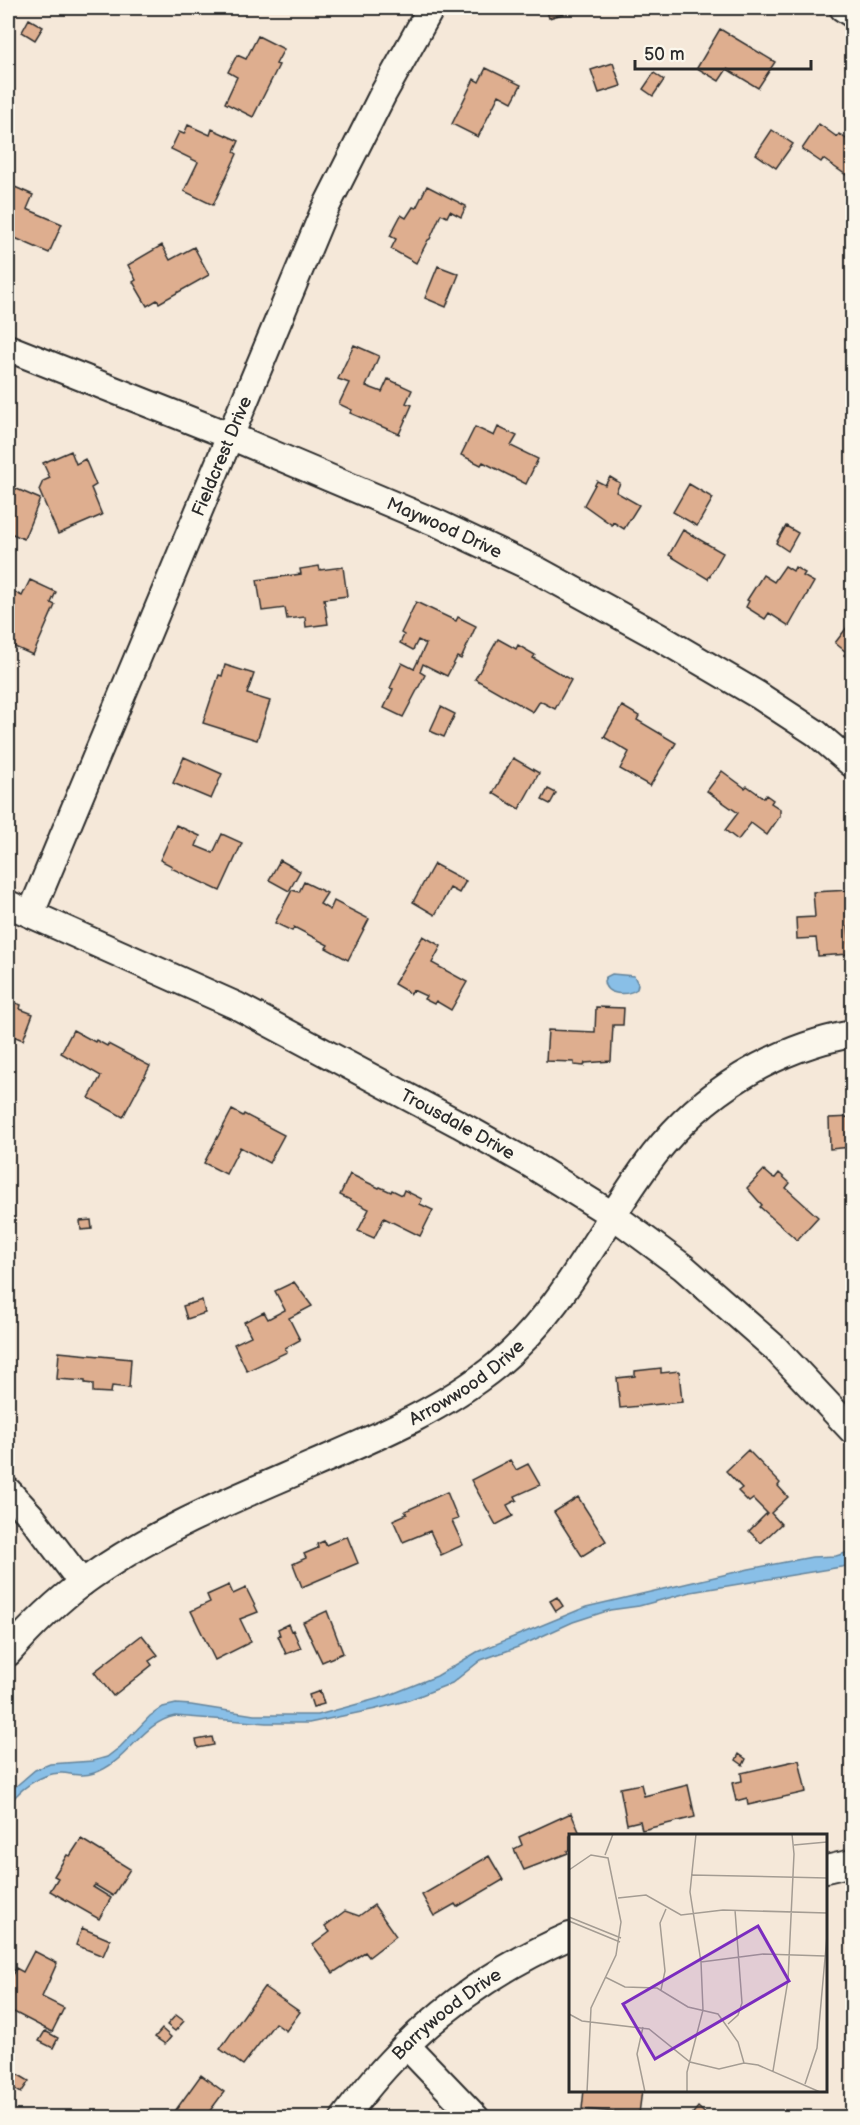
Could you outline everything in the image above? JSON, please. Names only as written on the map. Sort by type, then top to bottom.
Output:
[{"type":"street","name":"Fieldcrest Drive","points":[[19,909],[230,436],[324,211],[364,129],[431,8]]},
{"type":"street","points":[[843,8],[852,14]]},
{"type":"street","name":"Maywood Drive","points":[[8,348],[230,436],[439,524],[535,569],[758,695],[816,733],[852,764]]},
{"type":"street","name":"Trousdale Drive","points":[[19,909],[237,1006],[459,1124],[532,1165],[614,1216],[683,1267],[776,1348],[852,1430]]},
{"type":"street","name":"Arrowwood Drive","points":[[8,1653],[43,1617],[82,1583],[122,1557],[249,1493],[416,1419],[473,1384],[530,1335],[576,1274],[655,1154],[684,1122],[718,1092],[760,1066],[806,1046],[852,1034]]},
{"type":"street","points":[[8,1491],[31,1516],[82,1583]]},
{"type":"street","points":[[827,1869],[852,1863]]},
{"type":"street","name":"Barrywood Drive","points":[[344,2118],[406,2045],[465,1995],[497,1973],[569,1937]]},
{"type":"street","points":[[406,2045],[476,2118]]},
{"type":"water","points":[[612,974],[634,976],[638,984],[637,989],[622,994],[608,990],[604,981]]},
{"type":"water","points":[[852,1551],[852,1564],[847,1566],[691,1592],[639,1606],[610,1610],[573,1622],[518,1647],[481,1660],[452,1683],[409,1700],[376,1709],[309,1723],[266,1723],[175,1716],[153,1726],[106,1768],[86,1775],[62,1773],[38,1779],[16,1796],[8,1809],[8,1793],[35,1770],[50,1764],[93,1761],[107,1757],[150,1716],[163,1707],[176,1704],[254,1715],[318,1715],[387,1696],[437,1676],[477,1652],[586,1607],[749,1569],[812,1557],[836,1556]]},
{"type":"building","points":[[513,8],[536,8],[515,14]]},
{"type":"building","points":[[546,8],[567,8],[569,12],[549,18]]},
{"type":"building","points":[[29,19],[43,27],[35,40],[22,32]]},
{"type":"building","points":[[720,29],[775,62],[758,88],[727,69],[719,81],[697,68]]},
{"type":"building","points":[[258,36],[284,49],[276,64],[279,65],[253,117],[225,103],[237,77],[228,72],[237,55],[246,59]]},
{"type":"building","points":[[613,63],[621,86],[599,93],[591,70]]},
{"type":"building","points":[[486,68],[521,85],[512,102],[499,95],[478,137],[452,124],[474,79],[479,82]]},
{"type":"building","points":[[654,73],[664,80],[653,96],[643,89]]},
{"type":"building","points":[[819,124],[837,137],[839,134],[852,143],[852,179],[823,159],[821,162],[802,149]]},
{"type":"building","points":[[188,125],[210,135],[212,129],[239,141],[234,152],[237,154],[213,205],[184,191],[198,162],[171,149],[179,132],[184,134]]},
{"type":"building","points":[[772,130],[793,144],[776,168],[756,154]]},
{"type":"building","points":[[8,184],[33,195],[27,209],[62,224],[49,253],[8,235]]},
{"type":"building","points":[[427,186],[466,206],[461,217],[450,211],[447,217],[441,214],[416,263],[391,249],[396,239],[390,236],[401,215],[406,218],[413,207],[416,208]]},
{"type":"building","points":[[162,245],[170,260],[194,247],[209,275],[159,303],[157,300],[147,306],[133,282],[136,280],[128,265]]},
{"type":"building","points":[[438,266],[459,274],[446,307],[425,298]]},
{"type":"building","points":[[354,345],[379,356],[366,386],[382,392],[388,379],[412,390],[406,403],[412,405],[399,434],[350,413],[352,410],[339,404],[349,383],[338,379]]},
{"type":"building","points":[[475,427],[494,436],[498,427],[517,436],[511,446],[538,459],[526,484],[483,462],[481,465],[461,455]]},
{"type":"building","points":[[71,451],[76,464],[85,459],[96,485],[91,488],[102,515],[58,534],[39,490],[43,481],[50,478],[43,463]]},
{"type":"building","points":[[610,477],[620,483],[616,492],[639,505],[624,529],[613,522],[612,525],[584,505],[597,481],[605,485]]},
{"type":"building","points":[[689,484],[713,498],[697,526],[673,512]]},
{"type":"building","points":[[12,487],[40,499],[24,539],[8,532],[8,497]]},
{"type":"building","points":[[786,526],[798,533],[788,551],[776,543]]},
{"type":"building","points":[[683,530],[723,553],[708,579],[669,555]]},
{"type":"building","points":[[319,566],[320,570],[343,567],[347,596],[324,599],[328,624],[306,627],[305,617],[287,619],[285,608],[262,611],[257,580],[301,574],[300,569]]},
{"type":"building","points":[[785,566],[793,571],[795,567],[805,573],[803,576],[814,582],[789,626],[769,613],[765,619],[746,607],[749,601],[747,600],[763,575],[774,582]]},
{"type":"building","points":[[30,580],[56,592],[51,603],[55,605],[33,655],[8,644],[8,634],[13,621],[8,618],[8,589],[22,596]]},
{"type":"building","points":[[416,602],[456,621],[458,617],[476,626],[461,659],[457,657],[447,676],[423,664],[420,672],[425,675],[403,717],[384,708],[393,689],[390,688],[402,663],[414,669],[426,644],[418,640],[413,650],[400,643],[404,635],[401,633]]},
{"type":"building","points":[[848,626],[852,629],[852,661],[844,655],[846,652],[835,643]]},
{"type":"building","points":[[498,639],[516,649],[518,645],[535,655],[533,658],[571,680],[555,709],[540,701],[533,712],[475,679]]},
{"type":"building","points":[[225,665],[254,674],[247,694],[270,701],[257,740],[203,723],[219,675],[222,676]]},
{"type":"building","points":[[622,706],[639,716],[637,720],[676,743],[650,786],[620,769],[629,752],[604,737]]},
{"type":"building","points":[[441,707],[455,714],[444,737],[430,731]]},
{"type":"building","points":[[184,757],[222,774],[211,799],[173,783]]},
{"type":"building","points":[[513,758],[539,773],[519,809],[493,793]]},
{"type":"building","points":[[722,771],[745,788],[747,786],[764,798],[766,795],[773,800],[771,803],[780,809],[780,816],[767,835],[751,823],[738,840],[725,830],[738,813],[707,791]]},
{"type":"building","points":[[548,789],[556,793],[550,804],[542,800]]},
{"type":"building","points":[[176,825],[200,836],[196,846],[213,853],[222,834],[242,843],[220,891],[171,868],[172,866],[160,860]]},
{"type":"building","points":[[280,860],[300,871],[289,891],[269,880]]},
{"type":"building","points":[[434,864],[466,881],[459,893],[450,888],[435,915],[413,902]]},
{"type":"building","points":[[304,882],[327,893],[320,904],[330,910],[334,901],[369,919],[348,960],[326,948],[328,945],[294,927],[292,931],[275,923],[292,890],[299,892]]},
{"type":"building","points":[[850,890],[851,908],[847,909],[850,954],[818,956],[816,938],[797,939],[796,918],[815,917],[813,892]]},
{"type":"building","points":[[423,936],[441,946],[432,963],[467,982],[451,1010],[436,1001],[434,1004],[424,999],[426,996],[413,990],[411,994],[394,984]]},
{"type":"building","points":[[13,1002],[21,1005],[20,1009],[33,1014],[23,1040],[8,1034],[8,1004],[12,1005]]},
{"type":"building","points":[[596,1007],[624,1008],[623,1025],[613,1025],[611,1061],[585,1063],[584,1066],[574,1065],[574,1062],[546,1061],[548,1030],[595,1032]]},
{"type":"building","points":[[73,1030],[95,1042],[96,1040],[107,1046],[108,1044],[150,1066],[123,1117],[89,1098],[101,1076],[61,1053]]},
{"type":"building","points":[[232,1110],[284,1135],[269,1163],[240,1147],[226,1174],[204,1163]]},
{"type":"building","points":[[852,1117],[852,1147],[830,1149],[829,1118]]},
{"type":"building","points":[[764,1170],[775,1178],[779,1173],[790,1183],[786,1188],[818,1217],[797,1240],[760,1207],[762,1205],[747,1188]]},
{"type":"building","points":[[350,1174],[379,1188],[391,1192],[392,1190],[402,1195],[404,1190],[422,1199],[420,1204],[433,1210],[420,1236],[384,1218],[374,1238],[358,1231],[369,1209],[340,1195]]},
{"type":"building","points":[[91,1220],[92,1229],[81,1230],[80,1221]]},
{"type":"building","points":[[294,1282],[312,1306],[289,1318],[300,1340],[285,1348],[287,1352],[247,1371],[234,1344],[251,1336],[244,1322],[264,1312],[268,1319],[285,1310],[275,1291]]},
{"type":"building","points":[[202,1300],[205,1313],[187,1319],[183,1306]]},
{"type":"building","points":[[59,1352],[131,1359],[129,1388],[112,1386],[111,1393],[93,1392],[93,1384],[85,1383],[85,1381],[57,1379]]},
{"type":"building","points":[[661,1368],[661,1373],[679,1371],[682,1402],[620,1408],[617,1378],[635,1376],[635,1371]]},
{"type":"building","points":[[748,1450],[780,1483],[778,1486],[788,1497],[771,1513],[781,1524],[761,1543],[749,1531],[767,1513],[753,1499],[749,1502],[738,1491],[742,1488],[726,1471]]},
{"type":"building","points":[[510,1460],[516,1470],[528,1464],[540,1485],[515,1496],[517,1500],[507,1505],[513,1516],[496,1525],[471,1480]]},
{"type":"building","points":[[447,1492],[458,1519],[452,1521],[463,1545],[441,1555],[430,1531],[403,1542],[393,1520],[407,1514],[405,1511]]},
{"type":"building","points":[[578,1497],[606,1541],[582,1556],[554,1512]]},
{"type":"building","points":[[347,1536],[358,1563],[302,1587],[293,1564],[306,1558],[304,1554],[318,1548],[317,1544],[324,1541],[326,1545]]},
{"type":"building","points":[[229,1585],[233,1594],[246,1588],[258,1612],[240,1619],[251,1642],[215,1660],[191,1611],[210,1602],[207,1595]]},
{"type":"building","points":[[557,1597],[563,1606],[556,1611],[550,1601]]},
{"type":"building","points":[[327,1611],[343,1653],[322,1662],[303,1622]]},
{"type":"building","points":[[288,1624],[301,1648],[286,1654],[278,1636],[280,1635],[278,1629]]},
{"type":"building","points":[[142,1635],[158,1655],[149,1661],[152,1665],[113,1696],[94,1672]]},
{"type":"building","points":[[320,1691],[324,1704],[313,1707],[309,1695]]},
{"type":"building","points":[[212,1737],[214,1745],[198,1748],[196,1740]]},
{"type":"building","points":[[739,1754],[746,1759],[743,1765],[736,1760]]},
{"type":"building","points":[[799,1760],[806,1792],[748,1805],[747,1798],[736,1801],[732,1783],[742,1781],[741,1773]]},
{"type":"building","points":[[641,1784],[644,1796],[688,1785],[695,1817],[642,1830],[640,1821],[627,1824],[620,1788]]},
{"type":"building","points":[[571,1813],[580,1834],[569,1834],[568,1853],[524,1870],[514,1849],[522,1845],[519,1837]]},
{"type":"building","points":[[81,1839],[130,1869],[113,1896],[95,1885],[93,1887],[111,1898],[99,1919],[50,1891],[58,1878],[54,1876],[67,1855],[70,1856]]},
{"type":"building","points":[[489,1856],[503,1880],[457,1907],[455,1904],[434,1916],[422,1895]]},
{"type":"building","points":[[374,1905],[396,1936],[369,1957],[365,1952],[333,1973],[313,1945],[330,1932],[325,1926],[345,1911],[359,1916]]},
{"type":"building","points":[[82,1928],[110,1940],[103,1956],[76,1945]]},
{"type":"building","points":[[34,1951],[57,1963],[42,1997],[64,2008],[52,2032],[8,2009],[8,2001],[13,1990],[8,1987],[8,1983],[16,1968],[23,1972]]},
{"type":"building","points":[[264,1987],[300,2012],[286,2031],[275,2023],[243,2065],[220,2049]]},
{"type":"building","points":[[176,2015],[184,2021],[175,2031],[167,2025]]},
{"type":"building","points":[[162,2029],[171,2037],[165,2044],[155,2037]]},
{"type":"building","points":[[45,2031],[58,2038],[53,2048],[39,2041]]},
{"type":"building","points":[[17,2074],[29,2081],[21,2093],[10,2086]]},
{"type":"building","points":[[201,2075],[224,2092],[209,2112],[211,2113],[208,2118],[170,2118]]},
{"type":"building","points":[[584,2092],[642,2092],[639,2114],[582,2109]]},
{"type":"building","points":[[698,2107],[710,2118],[689,2118]]}]
